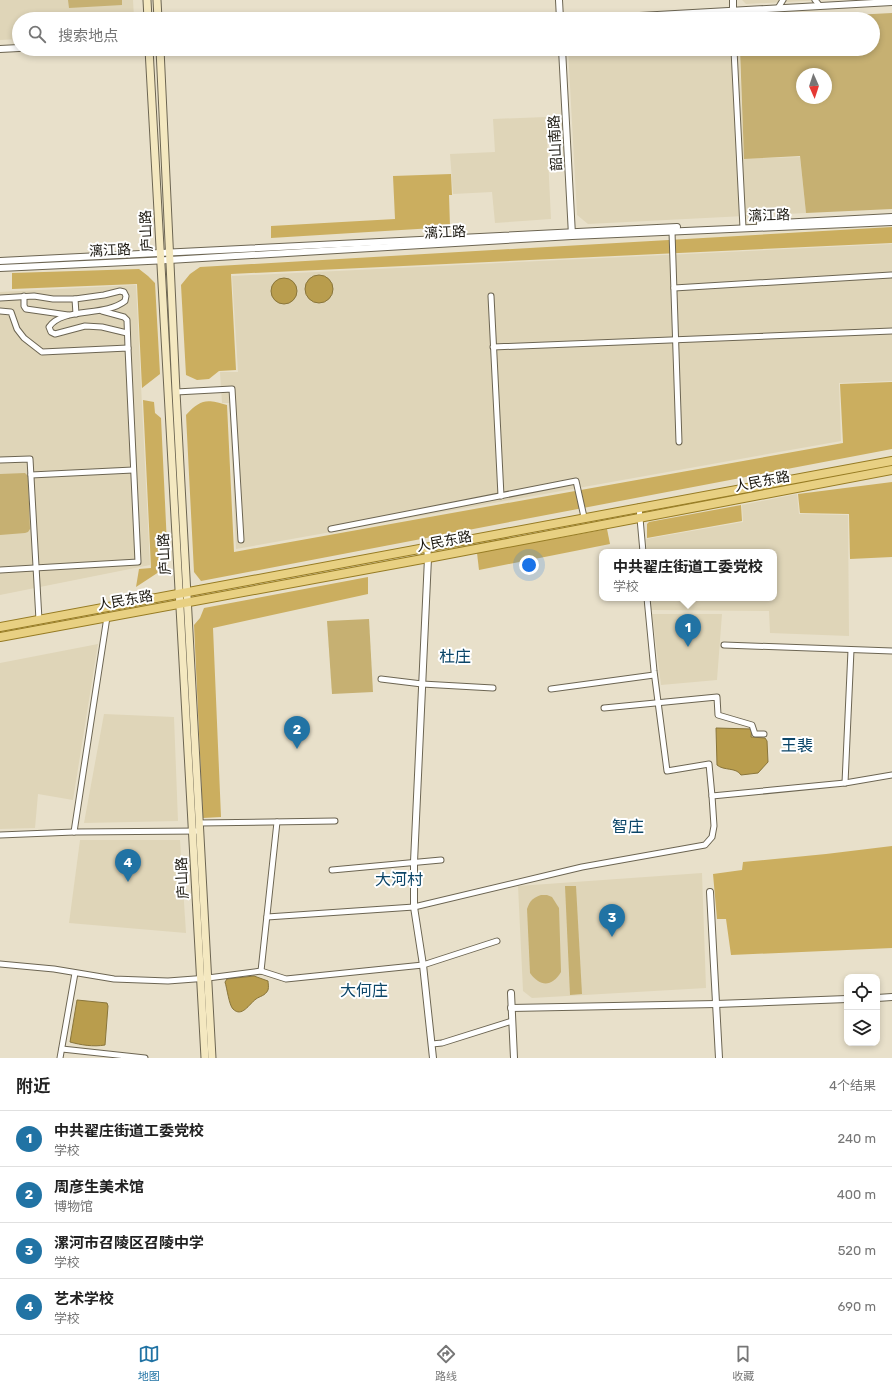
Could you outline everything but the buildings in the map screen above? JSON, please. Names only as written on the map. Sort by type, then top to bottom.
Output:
[{"type":"main road","points":[[147,0],[148,12]]},
{"type":"main road","points":[[157,0],[158,12]]},
{"type":"main road","name":"庐山路","points":[[149,56],[168,392],[183,593]]},
{"type":"main road","name":"庐山路","points":[[160,56],[176,392],[183,603],[204,978],[205,1058]]},
{"type":"main road","points":[[168,392],[176,392]]},
{"type":"main road","name":"人民东路","points":[[0,627],[889,460]]},
{"type":"main road","name":"人民东路","points":[[0,637],[890,471]]},
{"type":"main road","name":"庐山路","points":[[183,603],[199,823],[196,832]]},
{"type":"main road","name":"庐山路","points":[[204,978],[212,1058]]},
{"type":"street","points":[[559,0],[560,12]]},
{"type":"street","points":[[733,0],[733,11]]},
{"type":"street","points":[[778,8],[783,0]]},
{"type":"street","points":[[815,0],[820,6]]},
{"type":"street","points":[[715,12],[892,2]]},
{"type":"street","points":[[0,49],[12,48]]},
{"type":"street","name":"韶山南路","points":[[562,56],[572,234]]},
{"type":"street","points":[[734,56],[743,227]]},
{"type":"street","name":"漓江路","points":[[572,234],[672,232],[892,217]]},
{"type":"street","name":"漓江路","points":[[0,268],[169,256],[572,234],[892,222]]},
{"type":"street","points":[[672,232],[680,442]]},
{"type":"street","name":"漓江路","points":[[0,261],[160,257]]},
{"type":"street","points":[[674,288],[890,275]]},
{"type":"street","points":[[0,298],[24,296],[53,299],[75,299],[120,291],[124,292],[126,296],[125,301],[118,306],[99,311],[69,315],[55,320],[50,327],[51,332],[55,334],[85,326],[102,327],[127,333]]},
{"type":"street","points":[[24,296],[24,306],[26,309],[69,315]]},
{"type":"street","points":[[491,296],[501,496]]},
{"type":"street","points":[[75,299],[76,314]]},
{"type":"street","points":[[113,308],[114,314]]},
{"type":"street","points":[[0,311],[11,312],[17,329],[24,338],[42,352],[128,348]]},
{"type":"street","points":[[0,570],[138,562],[127,320],[124,317],[99,311]]},
{"type":"street","points":[[55,313],[55,320]]},
{"type":"street","points":[[493,347],[892,331]]},
{"type":"street","points":[[176,392],[232,389],[242,540]]},
{"type":"street","points":[[0,460],[30,459],[39,620]]},
{"type":"street","points":[[31,475],[134,470]]},
{"type":"street","points":[[331,530],[576,481],[584,518]]},
{"type":"street","points":[[639,507],[643,549]]},
{"type":"street","points":[[427,547],[428,558],[414,862],[414,907],[433,1058]]},
{"type":"street","points":[[267,916],[414,907],[582,867],[705,845],[712,837],[714,826],[709,764],[668,771],[654,675],[647,601]]},
{"type":"street","points":[[74,832],[107,616]]},
{"type":"street","points":[[724,645],[892,651]]},
{"type":"street","points":[[845,783],[851,650]]},
{"type":"street","points":[[552,689],[654,675]]},
{"type":"street","points":[[381,680],[493,688]]},
{"type":"street","points":[[604,708],[717,697],[718,715],[752,725],[755,734],[764,734]]},
{"type":"street","points":[[712,796],[845,783],[892,775]]},
{"type":"street","points":[[199,823],[335,821]]},
{"type":"street","points":[[261,971],[277,822]]},
{"type":"street","points":[[0,835],[74,832],[196,832]]},
{"type":"street","points":[[332,870],[441,860]]},
{"type":"street","points":[[710,892],[718,1058]]},
{"type":"street","points":[[0,964],[114,979],[168,980],[204,978],[261,971],[286,979],[422,965],[498,941]]},
{"type":"street","points":[[60,1058],[75,973]]},
{"type":"street","points":[[511,993],[514,1058]]},
{"type":"street","points":[[880,998],[892,997]]},
{"type":"street","points":[[511,1008],[716,1004],[844,999]]},
{"type":"street","points":[[432,1044],[442,1043],[512,1021]]},
{"type":"street","points":[[62,1049],[144,1058]]},
{"type":"shaded area","points":[[0,0],[133,0],[134,12],[12,12],[12,39],[0,40]]},
{"type":"shaded area","points":[[68,0],[122,0],[122,5],[69,8]]},
{"type":"shaded area","points":[[742,0],[825,0],[746,4]]},
{"type":"shaded area","points":[[892,13],[892,209],[806,213],[800,156],[744,159],[740,56],[880,56],[880,14]]},
{"type":"shaded area","points":[[568,56],[739,56],[744,159],[800,157],[806,213],[588,224],[577,215]]},
{"type":"shaded area","points":[[546,117],[551,219],[495,223],[492,192],[453,194],[450,154],[495,152],[493,119]]},
{"type":"shaded area","points":[[451,174],[452,195],[449,195],[450,227],[271,238],[271,226],[395,219],[393,176]]},
{"type":"shaded area","points":[[892,227],[892,243],[231,274],[236,370],[219,371],[209,379],[197,380],[186,375],[181,285],[190,274],[200,267]]},
{"type":"shaded area","points":[[892,244],[892,381],[839,383],[841,441],[236,549],[229,403],[222,403],[220,372],[238,372],[232,276]]},
{"type":"shaded area","points":[[139,269],[155,283],[160,374],[142,388],[137,284],[12,289],[12,273]]},
{"type":"shaded area","points":[[319,275],[329,279],[333,289],[329,299],[319,303],[309,299],[305,289],[309,279]]},
{"type":"shaded area","points":[[284,278],[293,282],[297,291],[293,300],[284,304],[275,300],[271,291],[275,282]]},
{"type":"shaded area","points":[[136,285],[150,565],[0,595],[0,292]]},
{"type":"shaded area","points":[[892,382],[892,449],[201,581],[194,572],[186,415],[200,403],[209,401],[227,405],[234,552],[843,443],[840,384]]},
{"type":"shaded area","points":[[143,400],[154,402],[155,413],[161,418],[168,566],[136,587],[139,569],[151,568]]},
{"type":"shaded area","points":[[25,473],[28,476],[30,529],[25,533],[0,535],[0,474]]},
{"type":"shaded area","points":[[892,482],[892,557],[850,559],[849,514],[800,513],[798,494]]},
{"type":"shaded area","points":[[797,494],[799,514],[848,515],[849,636],[770,633],[769,611],[651,610],[650,601],[777,601],[777,549],[647,549],[646,539],[743,522],[742,505]]},
{"type":"shaded area","points":[[741,505],[742,521],[647,538],[647,524],[649,522]]},
{"type":"shaded area","points":[[607,529],[610,544],[479,570],[477,553]]},
{"type":"shaded area","points":[[368,577],[368,594],[213,628],[221,817],[203,818],[194,625],[200,618],[204,608]]},
{"type":"shaded area","points":[[652,614],[722,614],[717,680],[661,685]]},
{"type":"shaded area","points":[[369,619],[373,692],[332,694],[327,621]]},
{"type":"shaded area","points":[[98,644],[73,800],[38,794],[35,828],[0,829],[0,663]]},
{"type":"shaded area","points":[[104,714],[174,717],[178,821],[84,823]]},
{"type":"shaded area","points":[[716,728],[752,729],[751,737],[765,738],[767,741],[768,762],[758,773],[741,775],[736,771],[720,767],[717,765]]},
{"type":"shaded area","points":[[80,840],[180,840],[186,933],[69,923]]},
{"type":"shaded area","points":[[892,846],[892,948],[731,955],[726,919],[717,919],[713,874],[742,870],[743,862]]},
{"type":"shaded area","points":[[702,873],[706,988],[532,998],[523,991],[518,886]]},
{"type":"shaded area","points":[[565,886],[576,886],[582,994],[570,995]]},
{"type":"shaded area","points":[[541,895],[552,897],[559,908],[561,972],[550,983],[542,983],[538,981],[530,973],[527,909],[532,900]]},
{"type":"shaded area","points":[[254,976],[268,981],[268,990],[265,994],[256,999],[242,1011],[236,1011],[230,1004],[225,982],[227,979]]},
{"type":"shaded area","points":[[77,1000],[107,1003],[105,1045],[96,1046],[70,1042]]},
{"type":"place","name":"中共翟庄街道工委党校","points":[[688,647]]},
{"type":"place","name":"周彦生美术馆","points":[[297,749]]},
{"type":"place","name":"艺术学校","points":[[128,882]]},
{"type":"place","name":"漯河市召陵区召陵中学","points":[[612,937]]},
{"type":"district","name":"杜庄","points":[[455,656]]},
{"type":"district","name":"王裴","points":[[797,745]]},
{"type":"district","name":"智庄","points":[[628,826]]},
{"type":"district","name":"大河村","points":[[399,879]]},
{"type":"district","name":"大何庄","points":[[364,990]]}]
